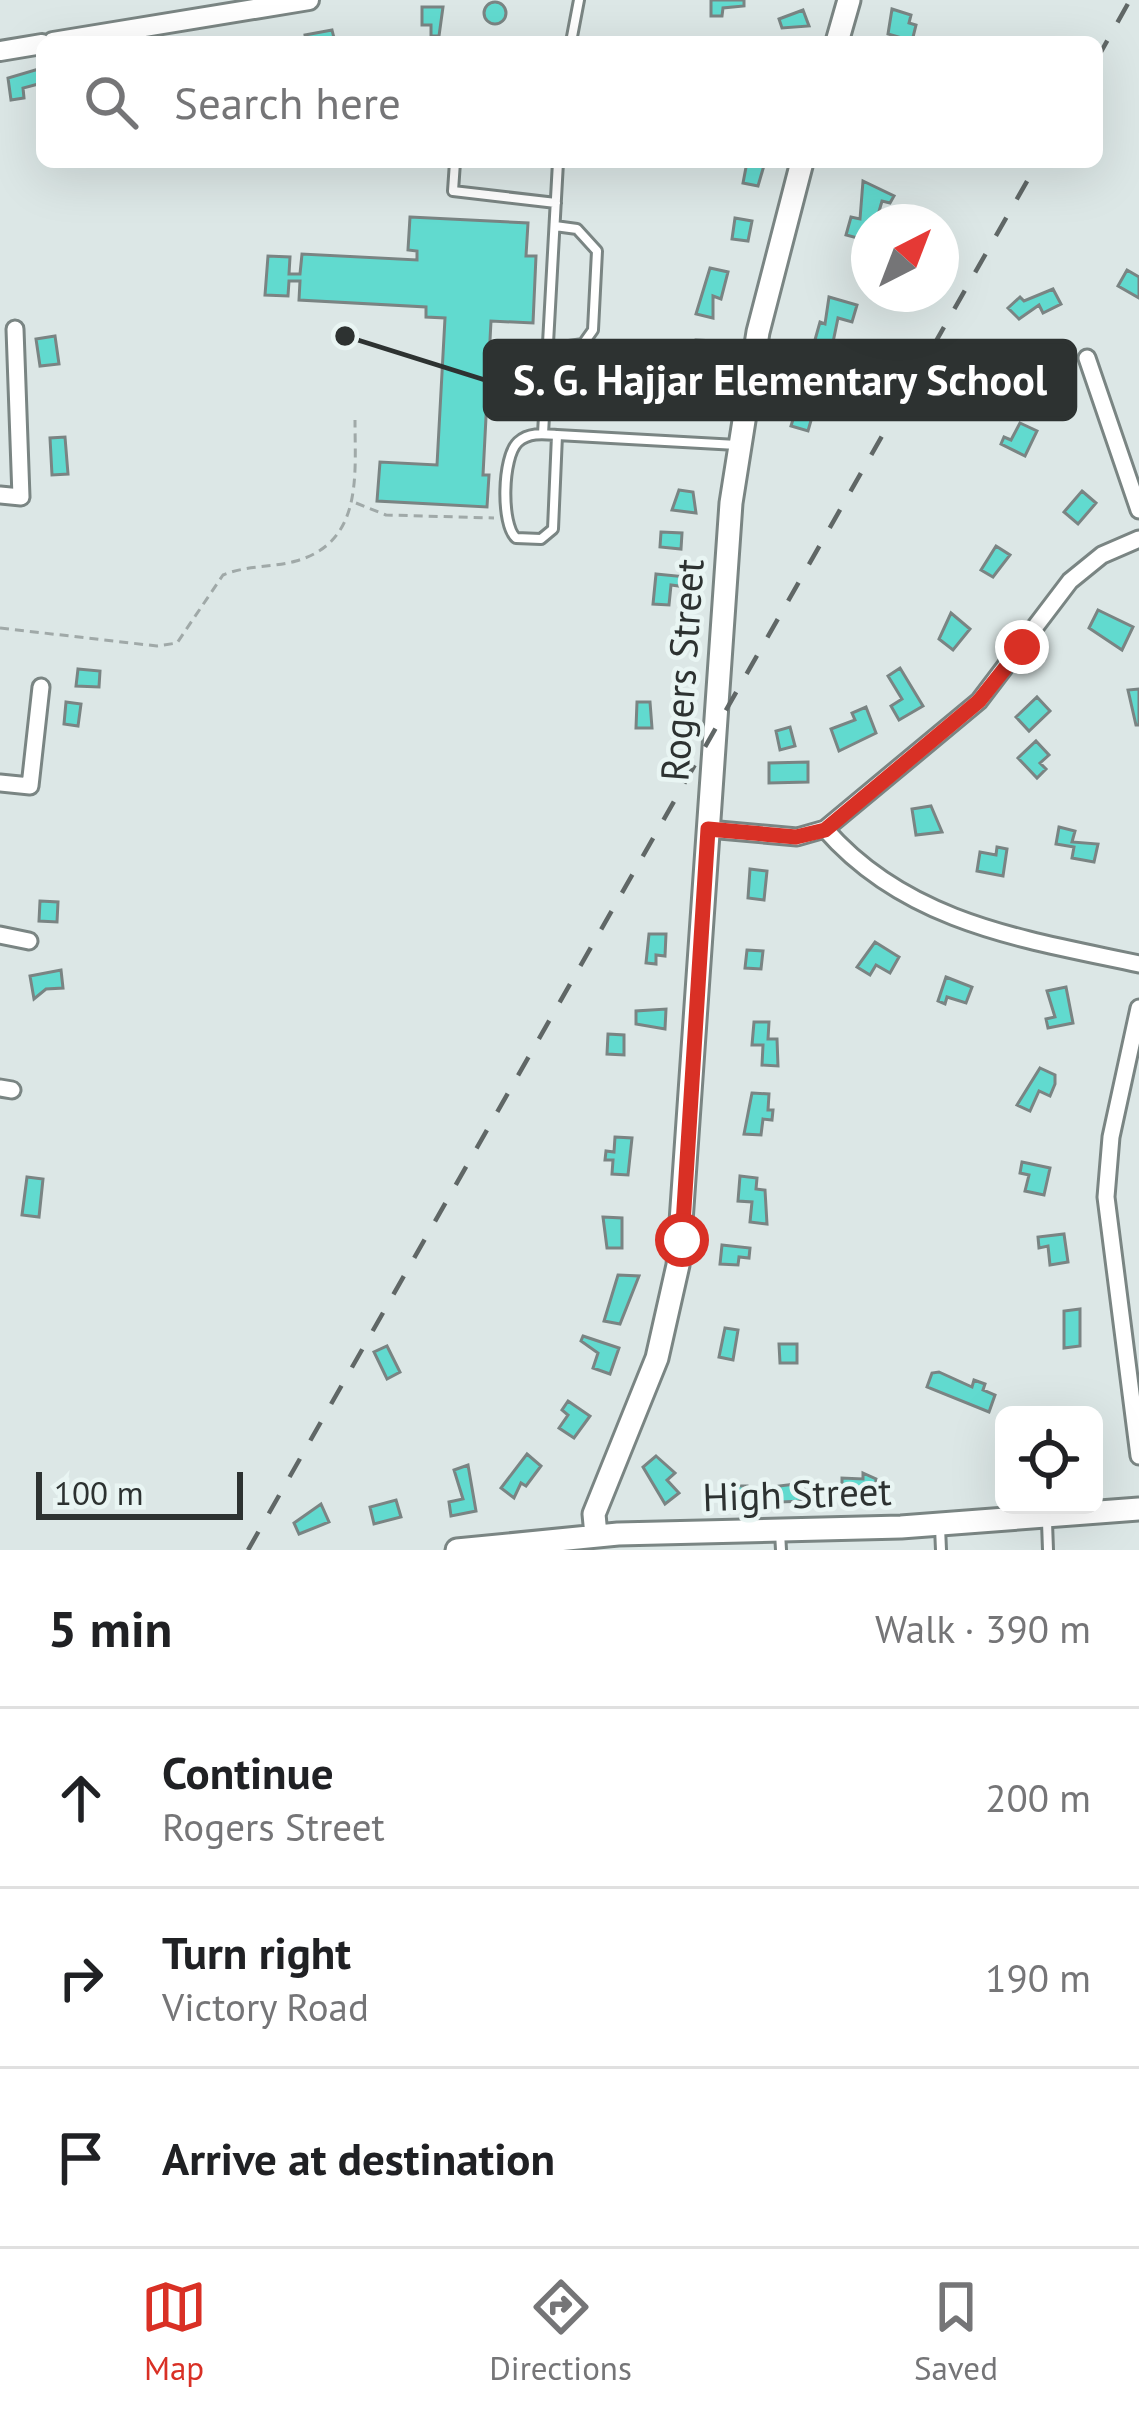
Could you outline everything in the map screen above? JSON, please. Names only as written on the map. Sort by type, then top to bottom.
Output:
[{"type":"main road","points":[[839,36],[849,0]]},
{"type":"main road","name":"Rogers Street","points":[[596,1535],[594,1514],[657,1358],[678,1265],[738,445],[758,332],[800,168]]},
{"type":"main road","name":"High Street","points":[[457,1550],[596,1535],[781,1540],[1139,1509]]},
{"type":"street","points":[[90,36],[309,0]]},
{"type":"street","points":[[0,50],[36,45]]},
{"type":"street","points":[[0,495],[21,497],[15,328]]},
{"type":"street","points":[[1087,358],[1139,510]]},
{"type":"street","points":[[708,829],[796,837],[825,830],[979,701],[1070,581],[1102,555],[1139,539]]},
{"type":"street","points":[[0,783],[30,786],[41,687]]},
{"type":"street","points":[[825,830],[870,874],[928,908],[1000,934],[1139,964]]},
{"type":"street","points":[[0,935],[28,941]]},
{"type":"street","points":[[1139,1008],[1112,1137],[1106,1197],[1139,1456]]},
{"type":"lane","points":[[572,36],[579,0]]},
{"type":"lane","points":[[455,168],[453,191],[556,202]]},
{"type":"lane","points":[[543,434],[558,168]]},
{"type":"lane","points":[[548,349],[583,344],[592,329],[595,290],[593,242],[577,230],[555,226]]},
{"type":"lane","points":[[557,435],[550,534],[541,539],[516,538],[508,530],[507,518],[511,453],[520,440],[543,434],[738,445]]},
{"type":"lane","points":[[1047,1520],[1048,1550]]},
{"type":"lane","points":[[940,1525],[941,1550]]},
{"type":"path","points":[[0,628],[158,646],[177,643],[223,575],[314,554],[344,526],[355,502],[355,420]]},
{"type":"path","points":[[355,502],[386,515],[507,518]]},
{"type":"building","points":[[711,0],[744,0],[744,6],[723,8],[722,16],[711,16]]},
{"type":"building","points":[[495,2],[506,13],[495,24],[484,13]]},
{"type":"building","points":[[422,7],[443,7],[439,36],[431,36],[431,25],[422,25]]},
{"type":"building","points":[[892,9],[911,15],[909,23],[916,25],[913,36],[888,34]]},
{"type":"building","points":[[803,10],[809,26],[782,28],[779,19]]},
{"type":"building","points":[[332,30],[334,36],[305,36]]},
{"type":"building","points":[[36,70],[36,85],[23,88],[24,98],[11,100],[8,78]]},
{"type":"building","points":[[746,168],[763,168],[758,186],[743,183]]},
{"type":"building","points":[[863,181],[894,196],[890,203],[861,204]]},
{"type":"building","points":[[410,217],[528,223],[526,256],[536,256],[533,323],[491,321],[483,475],[489,475],[487,507],[377,501],[380,462],[437,465],[445,318],[426,317],[426,307],[299,300],[300,281],[289,281],[288,296],[265,295],[268,256],[290,257],[289,274],[300,274],[302,254],[417,260],[417,251],[408,250]]},
{"type":"building","points":[[735,218],[752,221],[748,241],[732,239]]},
{"type":"building","points":[[710,268],[728,272],[721,299],[713,296],[713,318],[696,314]]},
{"type":"building","points":[[1127,270],[1139,277],[1139,298],[1118,286]]},
{"type":"building","points":[[1053,289],[1061,304],[1043,313],[1039,305],[1019,319],[1008,308],[1020,297],[1024,301]]},
{"type":"building","points":[[829,297],[851,303],[852,322],[838,318],[831,352],[813,347],[820,322],[825,324]]},
{"type":"building","points":[[55,336],[59,364],[40,366],[36,339]]},
{"type":"building","points":[[696,340],[714,341],[711,368],[694,367]]},
{"type":"building","points":[[797,406],[814,410],[808,431],[791,426]]},
{"type":"building","points":[[1020,423],[1037,431],[1025,456],[1001,444],[1004,437],[1011,440]]},
{"type":"building","points":[[65,437],[68,474],[52,475],[50,438]]},
{"type":"building","points":[[679,490],[693,492],[696,513],[672,510]]},
{"type":"building","points":[[1082,491],[1096,503],[1078,524],[1064,512]]},
{"type":"building","points":[[661,532],[682,533],[681,549],[660,547]]},
{"type":"building","points":[[996,546],[1010,555],[993,577],[981,570]]},
{"type":"building","points":[[656,574],[687,577],[686,587],[671,585],[669,605],[653,604]]},
{"type":"building","points":[[1098,610],[1133,627],[1122,650],[1089,628]]},
{"type":"building","points":[[951,613],[970,629],[953,650],[939,639]]},
{"type":"building","points":[[900,668],[923,706],[899,720],[891,706],[902,699],[888,676]]},
{"type":"building","points":[[78,669],[100,671],[99,687],[76,686]]},
{"type":"building","points":[[1139,689],[1139,725],[1136,725],[1128,690]]},
{"type":"building","points":[[1037,697],[1050,711],[1029,731],[1016,717]]},
{"type":"building","points":[[66,702],[81,704],[78,726],[64,724]]},
{"type":"building","points":[[637,702],[650,702],[652,728],[636,728]]},
{"type":"building","points":[[866,707],[876,733],[839,751],[831,729],[855,720],[852,713]]},
{"type":"building","points":[[790,727],[795,746],[780,750],[776,731]]},
{"type":"building","points":[[1036,741],[1049,755],[1040,763],[1046,769],[1037,778],[1018,758]]},
{"type":"building","points":[[808,762],[808,782],[769,783],[769,763]]},
{"type":"building","points":[[931,806],[942,832],[916,835],[912,809]]},
{"type":"building","points":[[1059,827],[1075,831],[1072,842],[1098,844],[1094,862],[1072,858],[1074,847],[1056,844]]},
{"type":"building","points":[[997,847],[1007,849],[1003,876],[977,871],[980,852],[996,855]]},
{"type":"building","points":[[750,869],[767,871],[764,900],[748,898]]},
{"type":"building","points":[[40,901],[58,902],[57,922],[39,921]]},
{"type":"building","points":[[649,934],[666,934],[665,956],[656,955],[656,964],[646,963]]},
{"type":"building","points":[[875,942],[899,957],[890,973],[876,965],[870,975],[857,967]]},
{"type":"building","points":[[747,950],[763,951],[761,969],[745,968]]},
{"type":"building","points":[[61,970],[63,988],[46,989],[34,999],[30,976]]},
{"type":"building","points":[[946,977],[972,987],[966,1003],[947,997],[945,1004],[938,1001]]},
{"type":"building","points":[[1066,987],[1073,1023],[1048,1028],[1046,1019],[1055,1017],[1047,991]]},
{"type":"building","points":[[666,1009],[665,1029],[636,1024],[636,1011]]},
{"type":"building","points":[[754,1022],[769,1022],[768,1039],[777,1039],[778,1066],[762,1065],[763,1045],[752,1045]]},
{"type":"building","points":[[608,1034],[624,1035],[624,1055],[607,1054]]},
{"type":"building","points":[[1040,1068],[1055,1075],[1055,1084],[1050,1096],[1039,1091],[1030,1111],[1017,1105]]},
{"type":"building","points":[[752,1093],[769,1094],[768,1110],[773,1110],[772,1120],[763,1119],[761,1135],[744,1134]]},
{"type":"building","points":[[615,1137],[632,1138],[628,1175],[612,1174],[613,1160],[605,1160],[606,1151],[614,1152]]},
{"type":"building","points":[[1022,1162],[1050,1168],[1044,1195],[1025,1191],[1029,1175],[1020,1173]]},
{"type":"building","points":[[740,1176],[757,1178],[756,1189],[765,1190],[767,1224],[750,1222],[752,1202],[738,1201]]},
{"type":"building","points":[[27,1177],[43,1179],[39,1217],[22,1215]]},
{"type":"building","points":[[603,1217],[622,1218],[622,1248],[607,1248]]},
{"type":"building","points":[[1064,1234],[1068,1262],[1050,1265],[1048,1246],[1039,1248],[1038,1237]]},
{"type":"building","points":[[722,1245],[750,1248],[749,1258],[739,1257],[738,1265],[720,1264]]},
{"type":"building","points":[[618,1275],[639,1276],[620,1324],[604,1321]]},
{"type":"building","points":[[1080,1309],[1080,1346],[1064,1348],[1064,1311]]},
{"type":"building","points":[[725,1328],[738,1330],[733,1360],[719,1357]]},
{"type":"building","points":[[583,1336],[619,1348],[610,1374],[593,1368],[598,1353],[581,1341]]},
{"type":"building","points":[[779,1344],[797,1344],[797,1363],[780,1363]]},
{"type":"building","points":[[387,1346],[400,1372],[387,1379],[374,1352]]},
{"type":"building","points":[[932,1373],[972,1387],[974,1380],[985,1384],[983,1390],[995,1395],[989,1412],[927,1387]]},
{"type":"building","points":[[568,1401],[590,1416],[574,1438],[559,1428],[568,1415],[562,1410]]},
{"type":"building","points":[[527,1454],[541,1466],[526,1486],[521,1483],[514,1498],[501,1488]]},
{"type":"building","points":[[656,1456],[675,1473],[667,1480],[679,1493],[665,1504],[643,1467]]},
{"type":"building","points":[[468,1465],[476,1511],[451,1516],[449,1502],[463,1499],[454,1470]]},
{"type":"building","points":[[863,1473],[876,1479],[875,1496],[842,1498],[842,1478],[863,1479]]},
{"type":"building","points":[[804,1483],[804,1501],[780,1502],[779,1486]]},
{"type":"building","points":[[722,1486],[747,1486],[747,1502],[722,1500]]},
{"type":"building","points":[[396,1500],[401,1517],[374,1524],[370,1507]]},
{"type":"building","points":[[321,1504],[329,1522],[299,1534],[294,1523]]},
{"type":"railway","points":[[1103,48],[1130,0]]},
{"type":"railway","points":[[248,1550],[1035,168]]},
{"type":"place","name":"S. G. Hajjar Elementary School","points":[[345,336]]},
{"type":"route","points":[[682,1240],[708,829],[796,837],[825,830],[979,701],[1022,647]]}]
